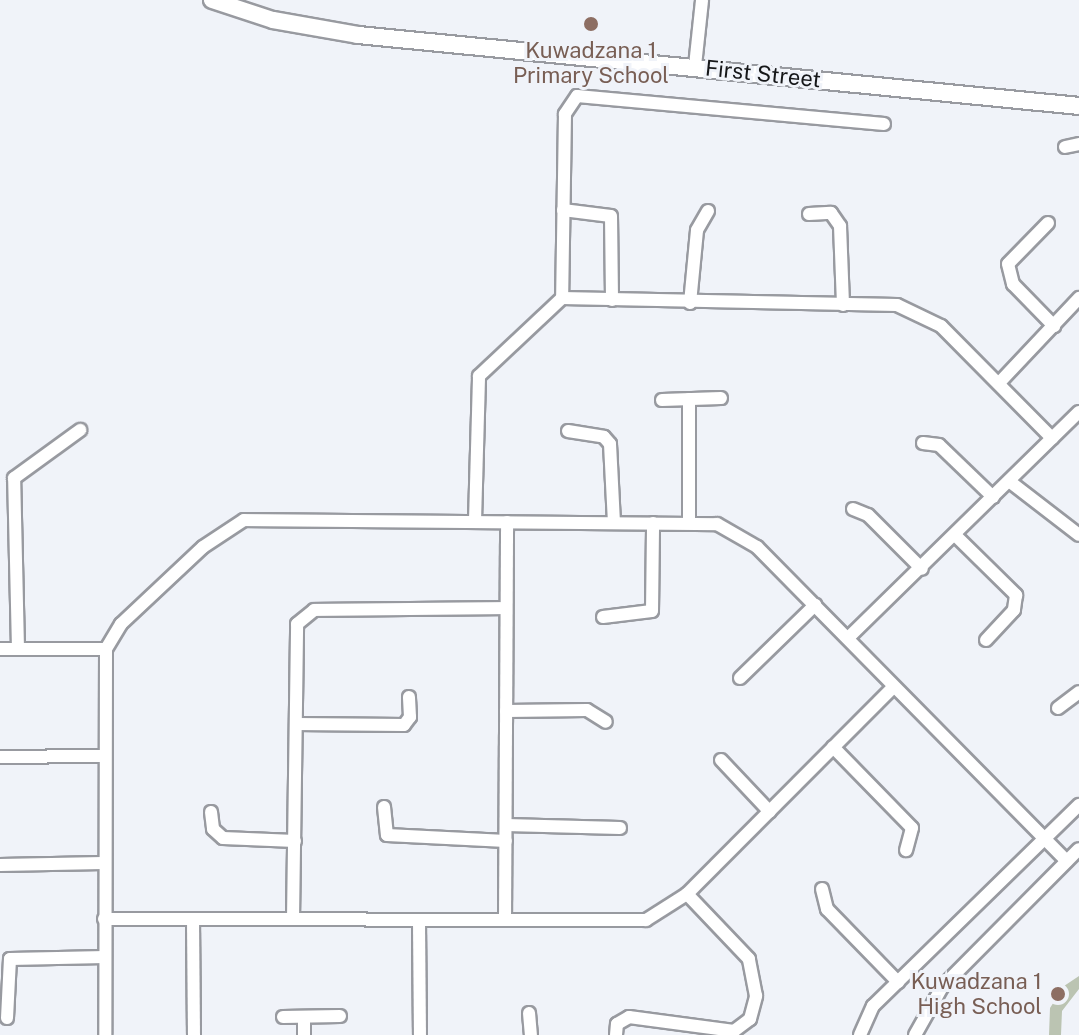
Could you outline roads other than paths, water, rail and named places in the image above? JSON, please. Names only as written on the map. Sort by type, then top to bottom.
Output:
[{"type":"street","name":"First Street","points":[[212,0],[273,20],[346,34],[1079,106]]},
{"type":"street","points":[[695,66],[702,0]]},
{"type":"street","points":[[562,298],[565,114],[577,96],[884,124]]},
{"type":"street","points":[[1065,147],[1079,144]]},
{"type":"street","points":[[563,210],[611,216],[612,300]]},
{"type":"street","points":[[690,303],[697,230],[708,211]]},
{"type":"street","points":[[809,214],[831,213],[840,226],[843,305]]},
{"type":"street","points":[[1048,223],[1008,264],[1013,284],[1054,326]]},
{"type":"street","points":[[475,521],[479,376],[562,298],[897,305],[926,316],[999,383],[1052,438]]},
{"type":"street","points":[[999,383],[1079,298]]},
{"type":"street","points":[[662,400],[721,398]]},
{"type":"street","points":[[689,399],[689,522]]},
{"type":"street","points":[[848,638],[922,569],[1079,412]]},
{"type":"street","points":[[18,649],[14,478],[80,430]]},
{"type":"street","points":[[568,431],[604,437],[610,444],[614,523]]},
{"type":"street","points":[[923,443],[939,445],[993,497]]},
{"type":"street","points":[[1009,481],[1079,535]]},
{"type":"street","points":[[853,509],[868,515],[922,569]]},
{"type":"street","points":[[105,1035],[103,863],[106,649],[121,624],[236,522],[717,524],[740,534],[815,605],[1067,861]]},
{"type":"street","points":[[505,920],[507,522]]},
{"type":"street","points":[[603,617],[652,611],[653,523]]},
{"type":"street","points":[[955,535],[1016,595],[1014,610],[986,640]]},
{"type":"street","points":[[740,678],[815,605]]},
{"type":"street","points":[[293,919],[297,624],[306,614],[506,608]]},
{"type":"street","points":[[0,649],[106,649]]},
{"type":"street","points":[[104,919],[419,923],[505,920],[625,924],[646,920],[687,894],[893,687]]},
{"type":"street","points":[[1058,708],[1079,692]]},
{"type":"street","points":[[296,724],[404,725],[410,717],[409,697]]},
{"type":"street","points":[[506,711],[587,710],[606,722]]},
{"type":"street","points":[[833,747],[912,828],[906,850]]},
{"type":"street","points":[[0,757],[104,756]]},
{"type":"street","points":[[721,760],[770,812]]},
{"type":"street","points":[[860,1035],[873,1006],[1079,805]]},
{"type":"street","points":[[384,807],[387,835],[506,841]]},
{"type":"street","points":[[211,812],[213,829],[223,838],[295,841]]},
{"type":"street","points":[[506,825],[620,828]]},
{"type":"street","points":[[915,1035],[942,987],[1079,849]]},
{"type":"street","points":[[0,865],[103,863]]},
{"type":"street","points":[[822,889],[827,909],[898,982]]},
{"type":"street","points":[[616,1035],[617,1024],[629,1017],[734,1031],[750,1019],[756,996],[749,959],[687,894]]},
{"type":"street","points":[[193,921],[194,1035]]},
{"type":"street","points":[[419,923],[420,1035]]},
{"type":"street","points":[[7,1018],[10,959],[105,957]]},
{"type":"street","points":[[529,1013],[531,1035]]},
{"type":"street","points":[[283,1017],[340,1016]]},
{"type":"street","points":[[304,1017],[304,1035]]},
{"type":"place","name":"Kuwadzana 1 Primary School","points":[[591,24]]},
{"type":"place","name":"Kuwadzana 1 High School","points":[[1058,994]]}]
